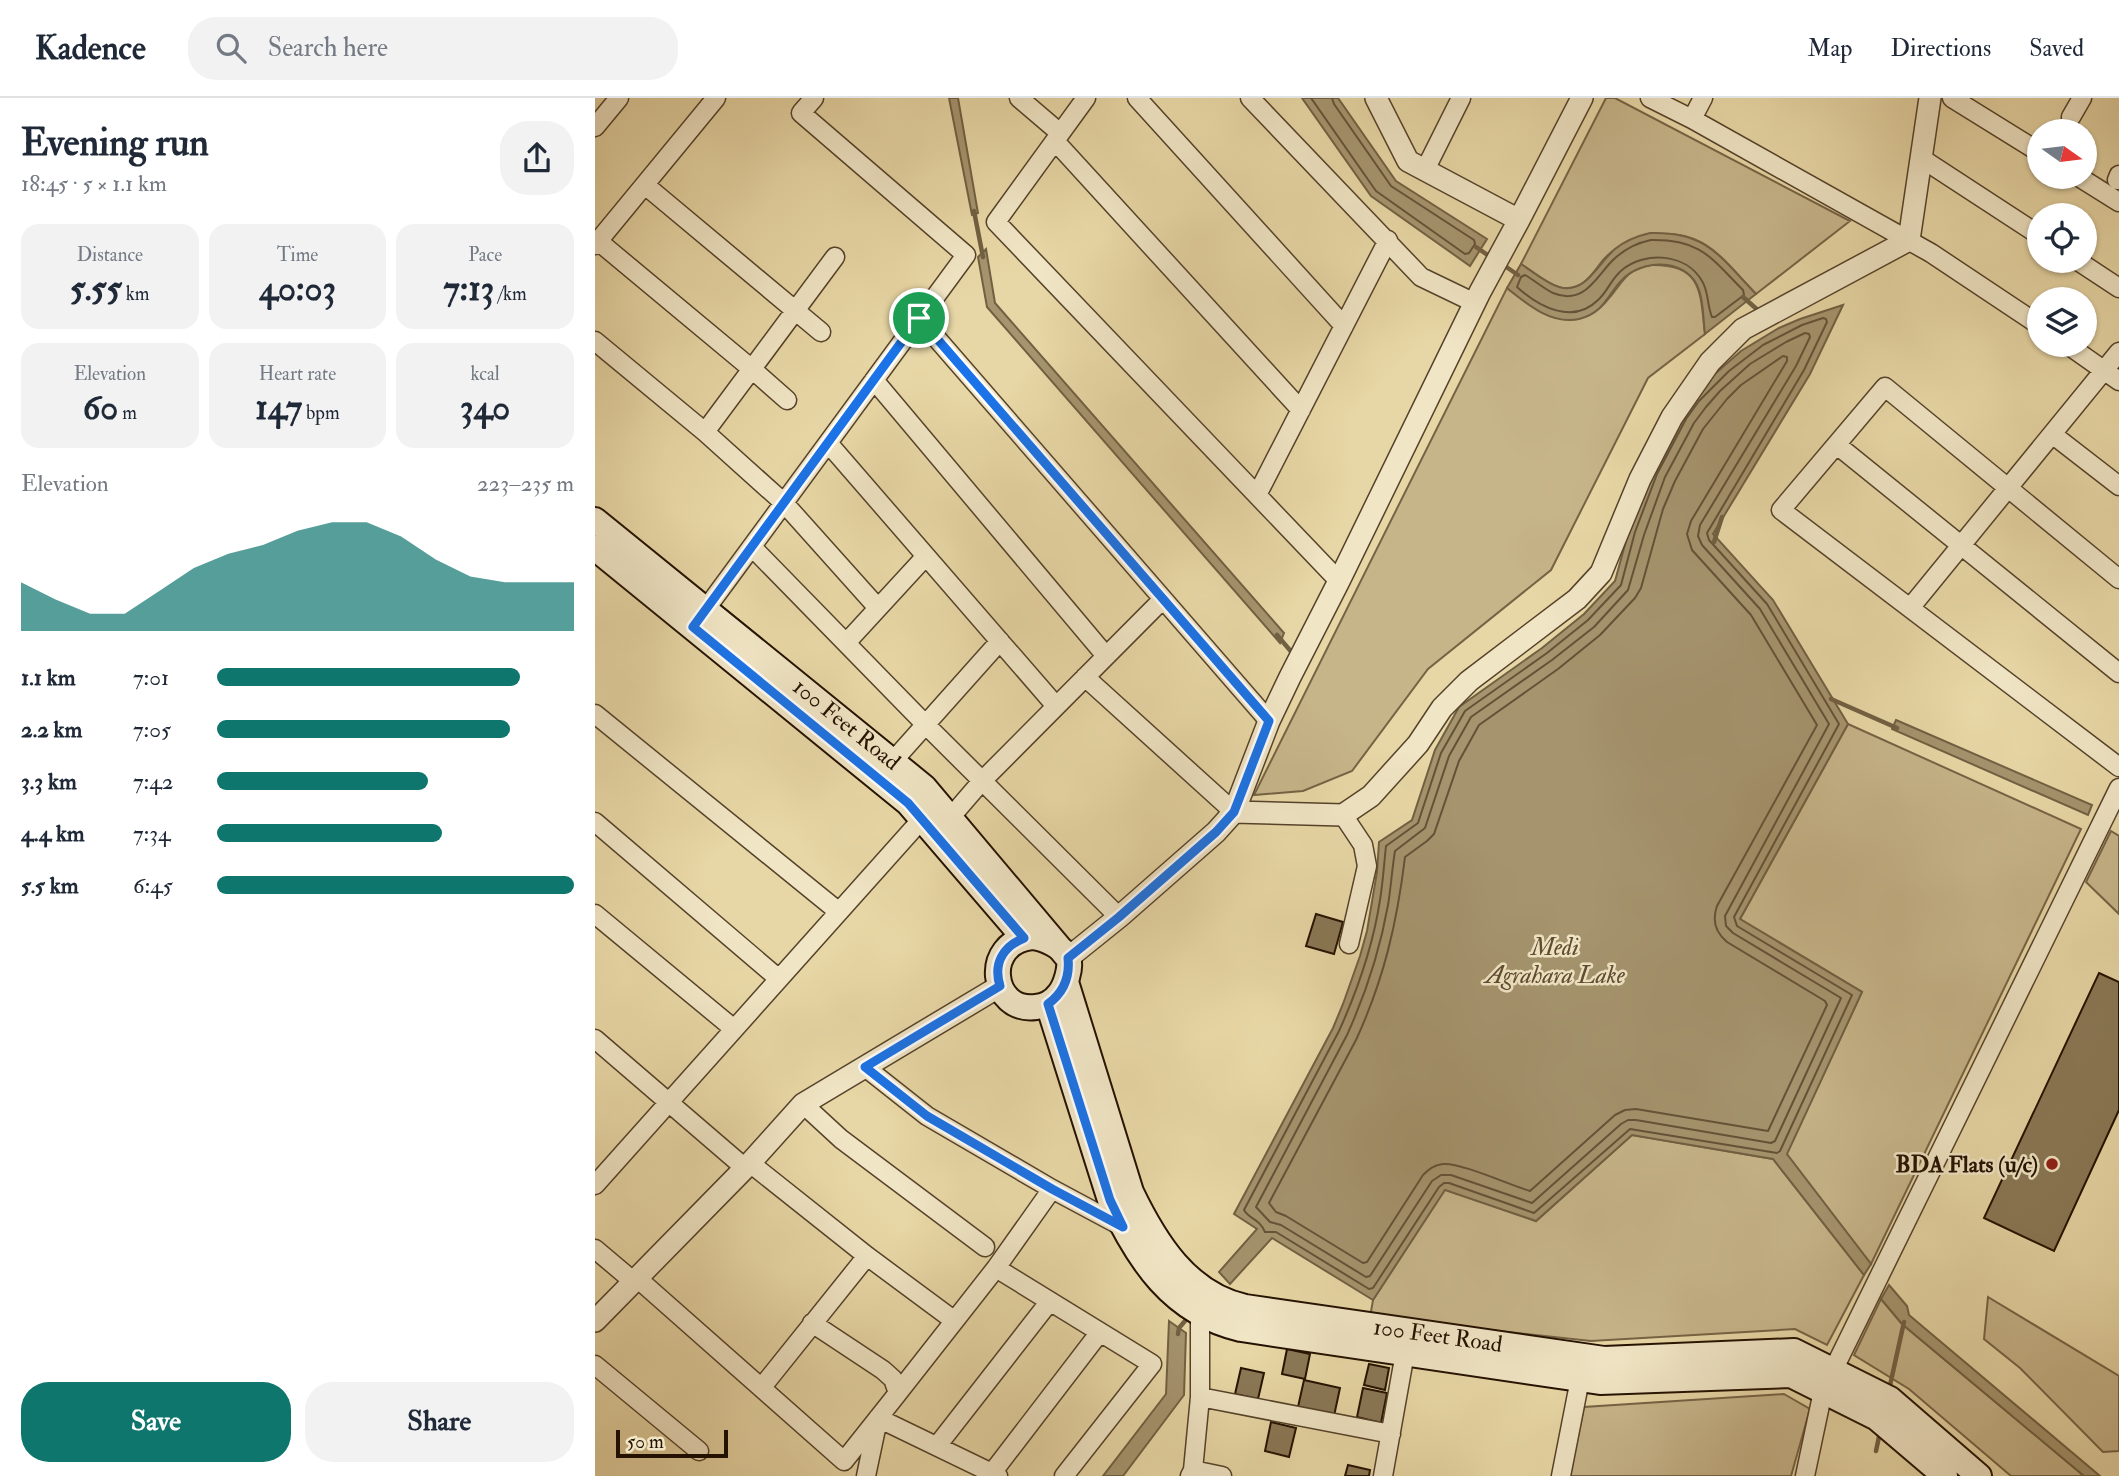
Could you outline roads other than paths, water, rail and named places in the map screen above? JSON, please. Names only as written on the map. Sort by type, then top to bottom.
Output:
[{"type":"main road","name":"100 Feet Road","points":[[595,520],[700,618],[908,803],[1024,938]]},
{"type":"main road","name":"100 Feet Road","points":[[595,548],[700,618],[893,761],[924,787],[950,818],[1067,970],[1131,1192],[1142,1216],[1168,1256],[1200,1315],[1230,1315],[1604,1359],[1789,1350],[1797,1352],[1828,1381],[1864,1399],[1877,1418],[1905,1427],[1979,1476]]},
{"type":"main road","points":[[1024,938],[1049,941],[1067,970],[1062,991],[1048,1004],[1030,1007],[1020,1005],[1012,1001],[1000,986],[997,968],[1003,953],[1016,941],[1024,938]]},
{"type":"main road","name":"100 Feet Road","points":[[1048,1004],[1110,1200],[1123,1227],[1150,1270],[1185,1291],[1211,1295],[1230,1315],[1405,1353],[1600,1382],[1785,1374],[1828,1381]]},
{"type":"main road","name":"100 Feet Road","points":[[1905,1427],[1945,1476]]},
{"type":"street","points":[[595,127],[619,98]]},
{"type":"street","points":[[716,98],[597,243],[787,400]]},
{"type":"street","points":[[700,618],[966,255],[801,113],[814,98]]},
{"type":"street","points":[[1019,98],[1058,137],[1301,410]]},
{"type":"street","points":[[1086,98],[996,222],[1339,581]]},
{"type":"street","points":[[1137,98],[1344,326]]},
{"type":"street","points":[[1250,98],[1421,277],[1478,297]]},
{"type":"street","points":[[1376,98],[1408,160],[1519,220]]},
{"type":"street","points":[[1429,162],[1461,98]]},
{"type":"street","points":[[1067,970],[1119,917],[1216,832],[1234,812],[1269,721],[1478,297],[1582,98]]},
{"type":"street","points":[[1650,98],[1909,240],[2027,317]]},
{"type":"street","points":[[1692,119],[1703,98]]},
{"type":"street","points":[[1909,240],[1930,98]]},
{"type":"street","points":[[1952,98],[2027,145]]},
{"type":"street","points":[[2071,117],[2082,98]]},
{"type":"street","points":[[1921,158],[2027,227]]},
{"type":"street","points":[[645,185],[821,332]]},
{"type":"street","points":[[2097,188],[2119,202]]},
{"type":"street","points":[[1257,495],[1388,240]]},
{"type":"street","points":[[1086,677],[1234,812],[1343,815],[1371,796],[1418,744],[1442,708],[1469,681],[1577,599],[1601,573],[1640,479],[1672,417],[1710,362],[1743,329],[1909,240]]},
{"type":"street","points":[[705,432],[835,257]]},
{"type":"street","points":[[2096,273],[2119,288]]},
{"type":"street","points":[[919,318],[1269,721]]},
{"type":"street","points":[[595,341],[705,432],[784,503],[878,608]]},
{"type":"street","points":[[1910,608],[2119,352]]},
{"type":"street","points":[[2086,357],[2119,381]]},
{"type":"street","points":[[874,380],[1106,656]]},
{"type":"street","points":[[2119,579],[1885,387],[1781,510],[2119,767]]},
{"type":"street","points":[[2052,434],[2119,486]]},
{"type":"street","points":[[828,443],[1056,706]]},
{"type":"street","points":[[1836,445],[2119,673]]},
{"type":"street","points":[[752,547],[981,782],[1119,917]]},
{"type":"street","points":[[846,643],[926,556]]},
{"type":"street","points":[[950,818],[981,782],[1163,599]]},
{"type":"street","points":[[893,761],[1000,641]]},
{"type":"street","points":[[595,714],[839,912]]},
{"type":"street","points":[[1805,1476],[1828,1381],[2119,788]]},
{"type":"street","points":[[1343,815],[1363,845],[1367,866],[1349,944]]},
{"type":"street","points":[[595,1185],[922,819]]},
{"type":"street","points":[[595,822],[779,979]]},
{"type":"street","points":[[595,914],[734,1029]]},
{"type":"street","points":[[595,1321],[748,1165],[803,1104],[1000,986]]},
{"type":"street","points":[[595,1038],[748,1165],[948,1316]]},
{"type":"street","points":[[865,1067],[927,1116],[1123,1227]]},
{"type":"street","points":[[803,1104],[841,1139],[985,1247]]},
{"type":"street","points":[[595,1248],[762,1387],[844,1461],[996,1268],[1052,1189]]},
{"type":"street","points":[[762,1387],[867,1256]]},
{"type":"street","points":[[996,1268],[1152,1364],[1064,1476]]},
{"type":"street","points":[[937,1446],[1050,1301]]},
{"type":"street","points":[[1200,1315],[1200,1397],[1192,1473],[1222,1476]]},
{"type":"street","points":[[812,1323],[883,1370],[893,1379],[898,1393],[878,1418],[866,1476]]},
{"type":"street","points":[[878,1418],[995,1474],[1100,1332]]},
{"type":"street","points":[[1383,1476],[1405,1353]]},
{"type":"street","points":[[595,1365],[699,1451]]},
{"type":"street","points":[[1561,1476],[1580,1379]]},
{"type":"street","points":[[1200,1397],[1391,1434]]},
{"type":"water","points":[[949,98],[958,98],[978,213],[972,215]]},
{"type":"water","points":[[1302,98],[1338,98],[1396,181],[1487,239],[1470,266],[1371,196]]},
{"type":"water","points":[[1650,233],[1686,236],[1699,242],[1722,258],[1756,294],[1705,334],[1702,301],[1694,280],[1677,268],[1667,265],[1645,266],[1635,270],[1620,282],[1596,311],[1579,319],[1549,316],[1507,288],[1521,264],[1559,287],[1577,286],[1591,276],[1619,246]]},
{"type":"water","points":[[986,249],[995,303],[1284,633],[1280,643],[987,307],[978,257]]},
{"type":"water","name":"Medi Agrahara Lake","points":[[1843,305],[1810,374],[1713,534],[1773,600],[1848,724],[1740,919],[1862,992],[1787,1154],[1871,1264],[1864,1275],[1773,1159],[1632,1135],[1536,1221],[1445,1190],[1373,1300],[1272,1238],[1230,1284],[1219,1272],[1257,1229],[1234,1214],[1333,1028],[1343,1004],[1367,931],[1379,842],[1412,820],[1435,750],[1459,707],[1542,648],[1584,614],[1615,581],[1629,530],[1665,442],[1708,380],[1741,351],[1779,328]]},
{"type":"water","points":[[1896,720],[2092,805],[2088,815],[1892,729]]},
{"type":"water","points":[[1889,1285],[1907,1306],[1909,1315],[2100,1476],[2084,1476],[1902,1324],[1881,1299]]},
{"type":"water","points":[[1169,1321],[1186,1333],[1184,1395],[1123,1476],[1103,1476],[1166,1394]]},
{"type":"waterway","points":[[974,211],[983,257]]},
{"type":"waterway","points":[[1476,247],[1492,258]]},
{"type":"waterway","points":[[1502,264],[1518,275]]},
{"type":"waterway","points":[[1743,297],[1760,312]]},
{"type":"waterway","points":[[1714,542],[1722,517]]},
{"type":"waterway","points":[[1277,635],[1294,655]]},
{"type":"waterway","points":[[1831,699],[1897,728]]},
{"type":"waterway","points":[[1178,1334],[1179,1328],[1190,1315]]},
{"type":"waterway","points":[[1889,1390],[1904,1322]]},
{"type":"waterway","points":[[1876,1451],[1880,1432]]},
{"type":"place","name":"BDA Flats (u/c)","points":[[2052,1164]]}]
